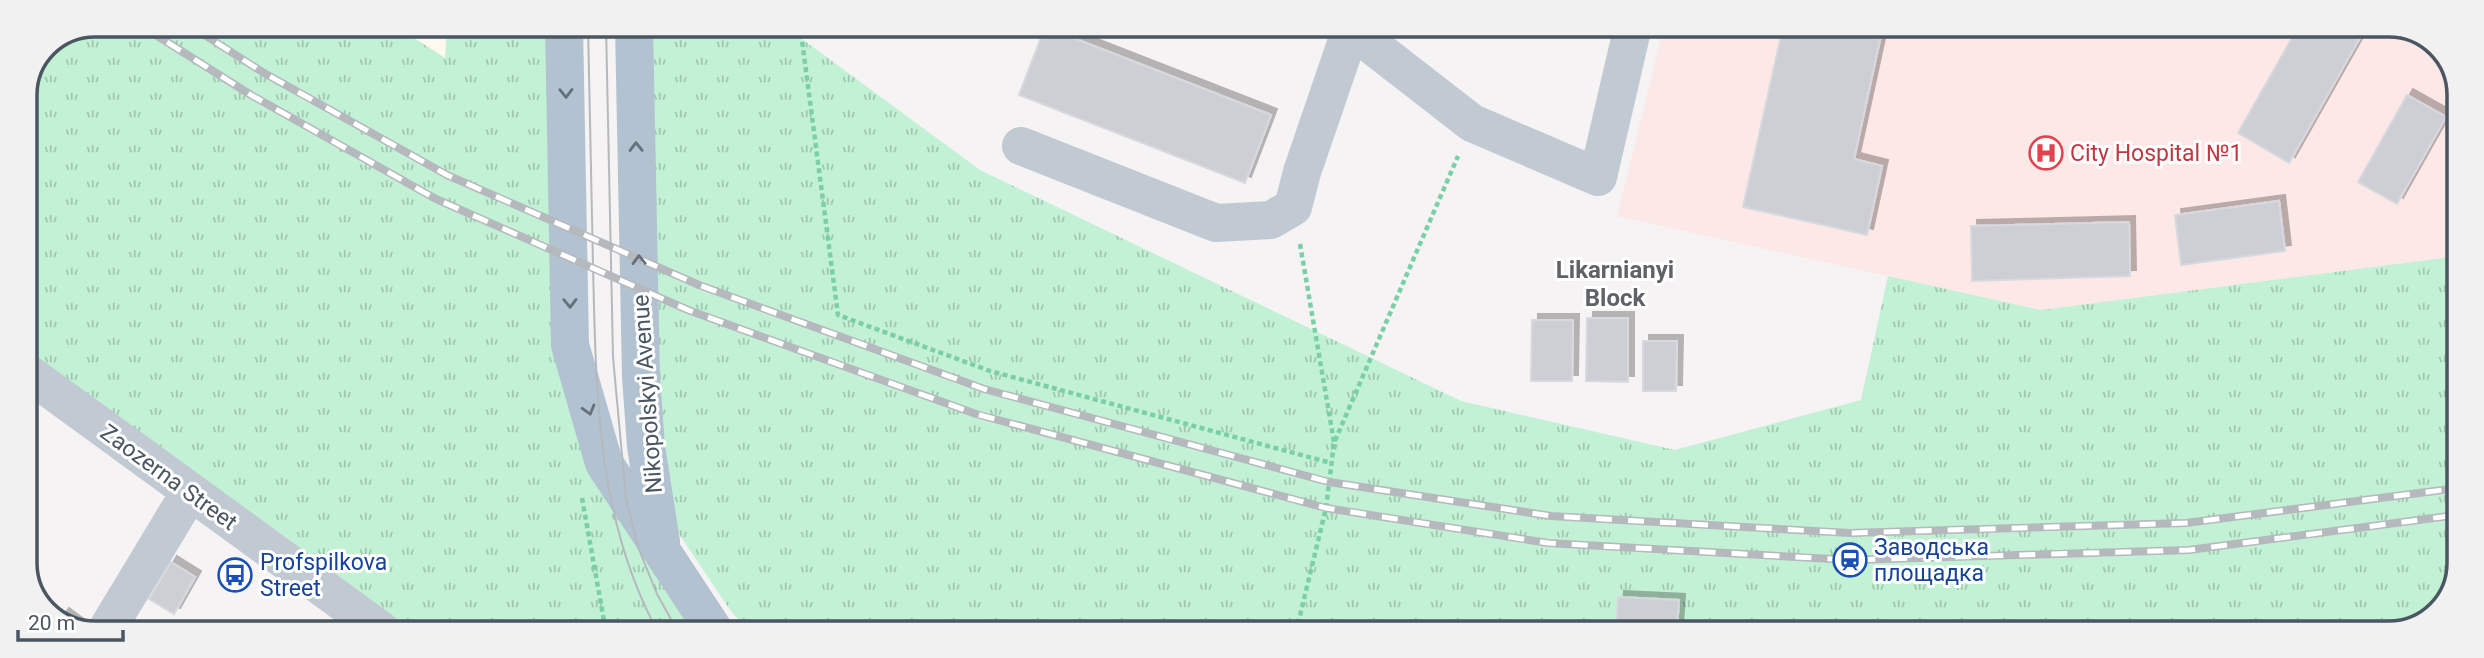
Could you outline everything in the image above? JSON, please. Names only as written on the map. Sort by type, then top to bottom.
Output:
[{"type":"main road","name":"Nikopolskyi Avenue","points":[[564,37],[570,345],[604,463],[662,551]]},
{"type":"main road","name":"Nikopolskyi Avenue","points":[[634,37],[641,377],[646,446],[662,551]]},
{"type":"main road","points":[[662,551],[708,621]]},
{"type":"street","points":[[1021,146],[1216,223],[1271,220],[1293,207],[1347,37]]},
{"type":"street","points":[[1363,37],[1472,123],[1598,177],[1630,37]]},
{"type":"street","name":"Zaozerna Street","points":[[37,380],[367,621]]},
{"type":"street","points":[[112,621],[190,492]]},
{"type":"path","points":[[802,37],[838,316],[990,370],[1331,463]]},
{"type":"path","points":[[1299,621],[1325,508],[1334,443],[1472,123]]},
{"type":"path","points":[[1293,207],[1334,443]]},
{"type":"path","points":[[581,497],[604,621]]},
{"type":"shaded area","points":[[413,37],[447,37],[446,58]]},
{"type":"shaded area","name":"City Hospital №1","points":[[1661,37],[2389,37],[2411,41],[2427,51],[2443,73],[2447,91],[2447,258],[2041,310],[1617,216]]},
{"type":"green space","points":[[95,37],[413,37],[445,58],[446,37],[550,37],[557,343],[706,621],[368,621],[37,380],[38,84],[41,73],[54,54],[73,41]]},
{"type":"green space","points":[[648,37],[799,37],[980,170],[1461,401],[1675,450],[1861,400],[1888,276],[2041,310],[2447,258],[2446,574],[2439,592],[2427,607],[2400,620],[740,621],[675,528],[660,442]]},
{"type":"building","points":[[1041,37],[1071,37],[1271,115],[1245,183],[1019,95]]},
{"type":"building","points":[[1781,37],[1881,37],[1854,159],[1882,166],[1867,235],[1743,207]]},
{"type":"building","points":[[2292,37],[2360,37],[2289,163],[2238,133]]},
{"type":"building","points":[[2407,95],[2446,117],[2397,204],[2358,182]]},
{"type":"building","points":[[2279,201],[2285,251],[2181,265],[2175,215]]},
{"type":"building","points":[[2129,222],[2130,276],[1972,281],[1971,226]]},
{"type":"building","points":[[1587,318],[1628,318],[1628,382],[1586,381]]},
{"type":"building","points":[[1532,320],[1573,320],[1572,381],[1531,381]]},
{"type":"building","points":[[1643,341],[1677,341],[1676,391],[1643,391]]},
{"type":"building","points":[[171,562],[195,577],[174,614],[149,599]]},
{"type":"building","points":[[1618,597],[1679,600],[1678,621],[1616,621]]},
{"type":"tram line","points":[[588,37],[596,359],[603,453],[622,545],[653,621]]},
{"type":"tram line","points":[[606,37],[613,357],[626,499],[638,547],[657,594],[672,621]]},
{"type":"railway","points":[[159,37],[251,95],[436,199],[688,310],[976,414],[1326,508],[1548,543],[1850,560],[2189,550],[2447,516]]},
{"type":"railway","points":[[208,37],[264,73],[447,175],[699,285],[984,389],[1329,482],[1551,516],[1850,533],[2186,523],[2447,489]]},
{"type":"place","name":"City Hospital №1","points":[[2046,153]]},
{"type":"place","name":"Заводська площадка","points":[[1850,560]]},
{"type":"place","name":"Profspilkova Street","points":[[235,575]]},
{"type":"district","name":"Likarnianyi Block","points":[[1615,284]]}]
